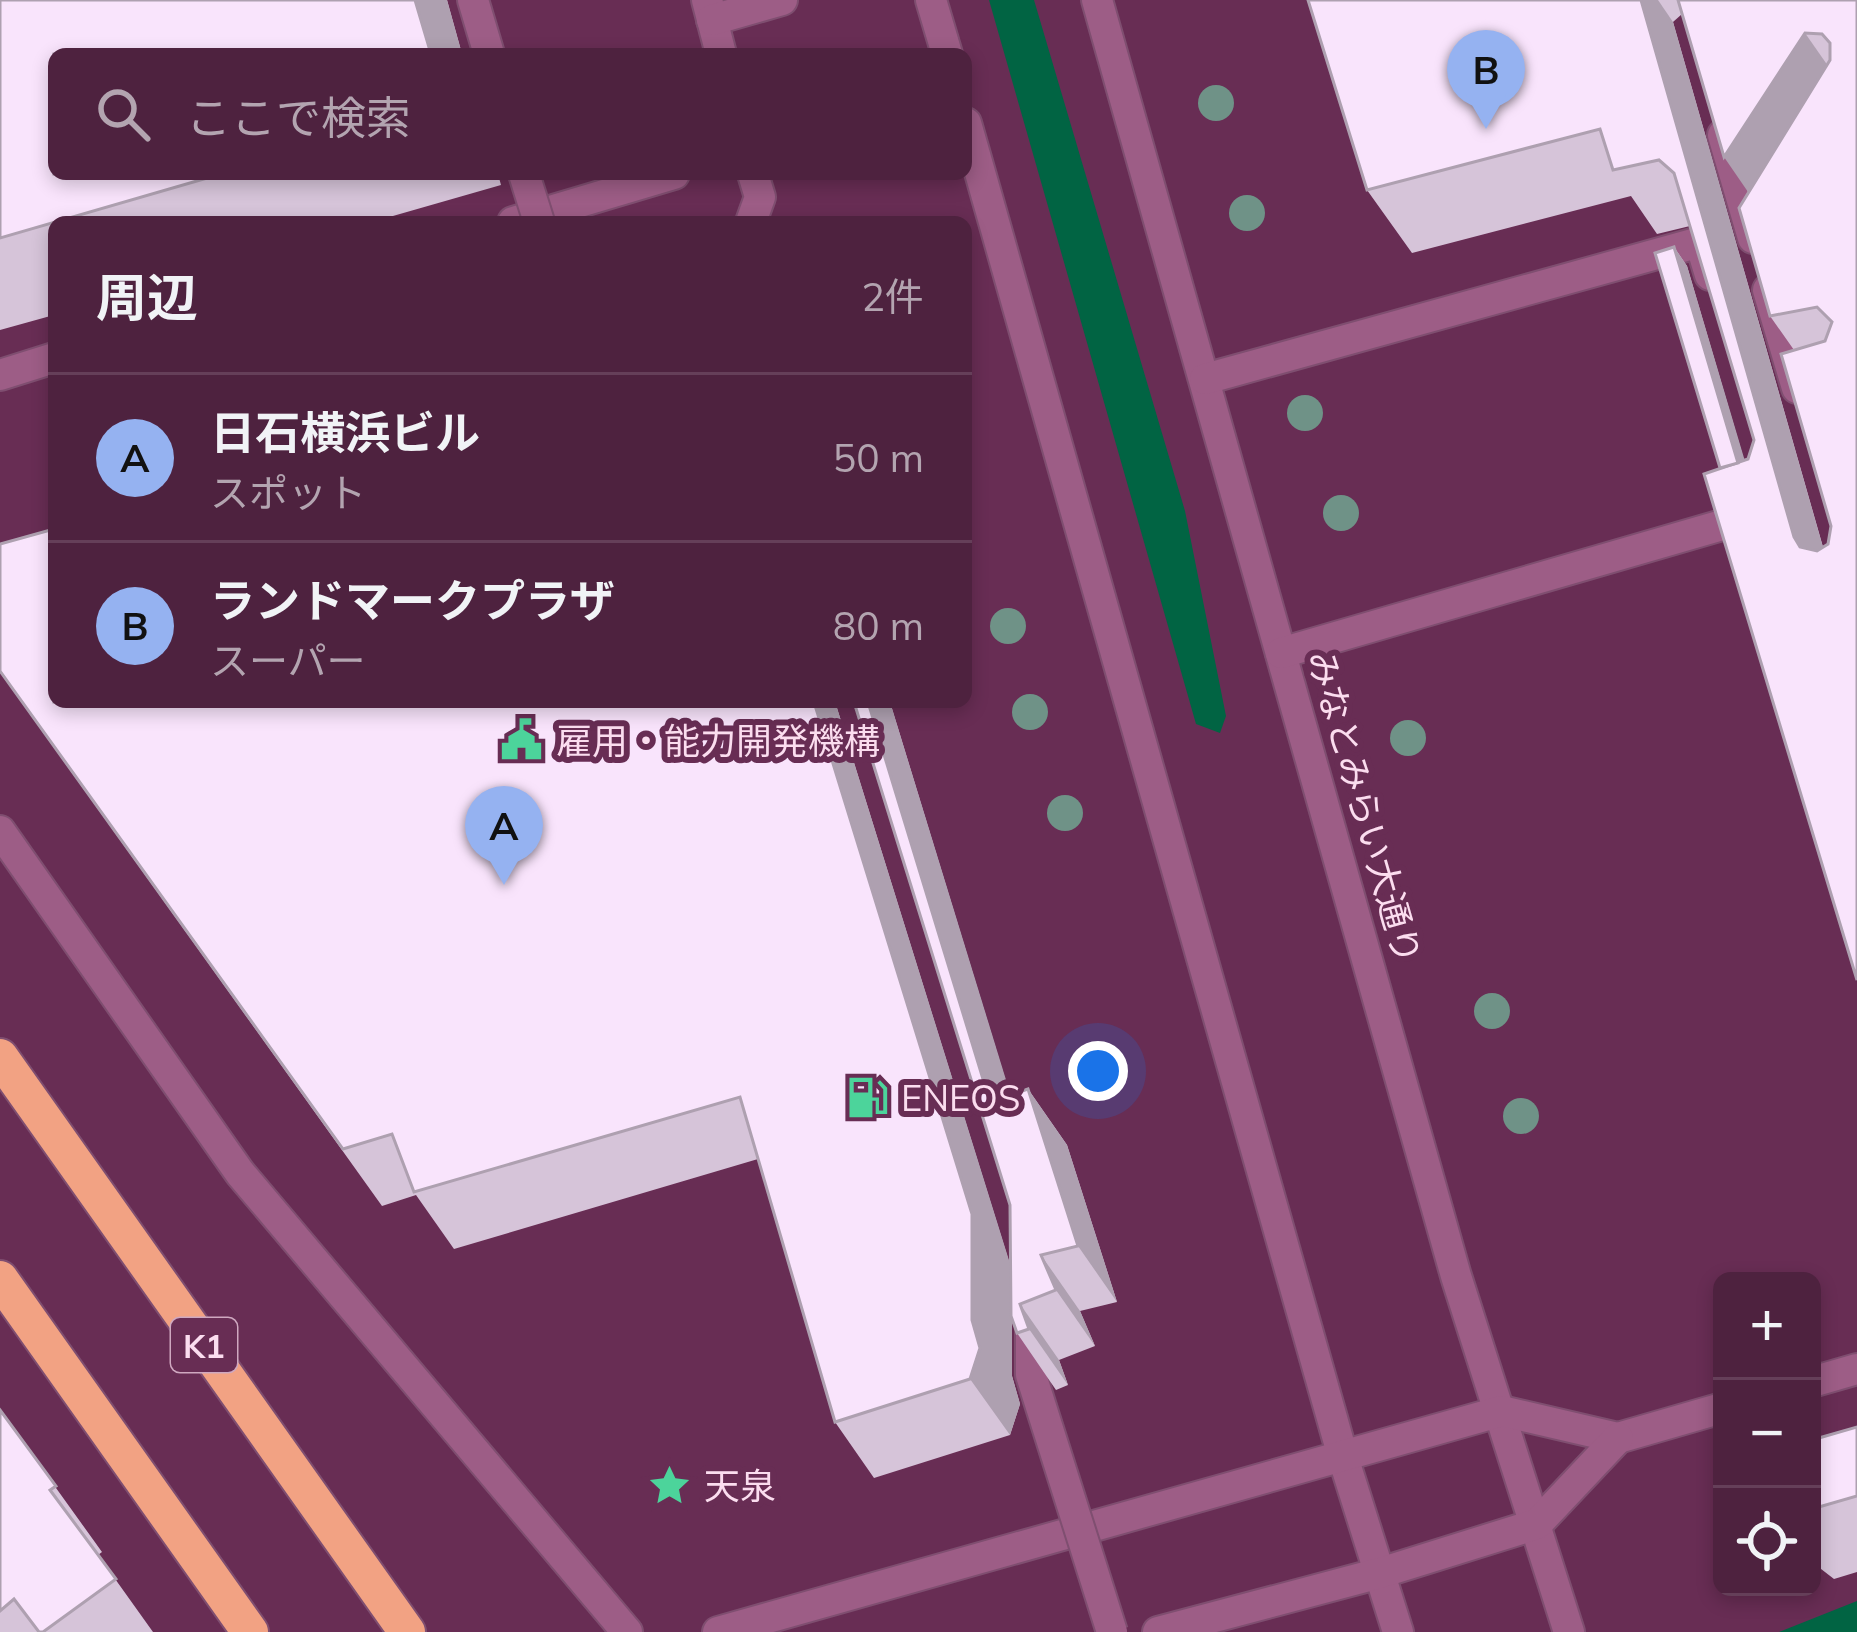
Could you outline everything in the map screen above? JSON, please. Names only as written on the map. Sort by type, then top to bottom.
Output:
[{"type":"highway","name":"K1","points":[[0,1058],[407,1632]]},
{"type":"highway","points":[[0,1279],[250,1632]]},
{"type":"street","points":[[473,0],[487,48]]},
{"type":"street","points":[[720,48],[710,10],[782,0]]},
{"type":"street","points":[[931,0],[944,48]]},
{"type":"street","name":"みなとみらい大通り","points":[[1097,0],[1456,1276],[1569,1632]]},
{"type":"street","points":[[1718,115],[1809,408]]},
{"type":"street","points":[[972,144],[1343,1457],[1398,1632]]},
{"type":"street","points":[[526,180],[536,216]]},
{"type":"street","points":[[532,216],[654,180]]},
{"type":"street","points":[[754,216],[760,197],[755,180]]},
{"type":"street","points":[[1762,268],[1786,230]]},
{"type":"street","points":[[1204,380],[1700,242],[1720,308]]},
{"type":"street","points":[[0,375],[48,360]]},
{"type":"street","points":[[1281,652],[1779,508],[1773,486]]},
{"type":"street","points":[[0,831],[241,1172],[627,1632]]},
{"type":"street","points":[[1031,1288],[1030,1375],[1112,1632]]},
{"type":"street","points":[[1819,1380],[1857,1369]]},
{"type":"street","points":[[718,1632],[1502,1411],[1618,1438],[1713,1411]]},
{"type":"street","points":[[1158,1632],[1380,1574],[1537,1524],[1618,1438]]},
{"type":"green space","points":[[989,0],[1034,0],[1185,511],[1226,716],[1220,733],[1196,724]]},
{"type":"green space","points":[[1857,1601],[1857,1632],[1779,1632]]},
{"type":"building","points":[[0,0],[415,0],[429,48],[48,48],[48,180],[200,180],[76,216],[48,216],[48,224],[0,238]]},
{"type":"building","points":[[1308,0],[1641,0],[1794,537],[1800,547],[1817,551],[1828,544],[1831,526],[1781,354],[1825,341],[1832,322],[1817,307],[1770,316],[1739,208],[1830,60],[1830,43],[1822,34],[1805,33],[1724,157],[1678,0],[1857,0],[1857,980],[1704,474],[1748,459],[1754,440],[1674,173],[1659,160],[1613,170],[1600,129],[1367,190]]},
{"type":"building","points":[[1674,247],[1738,463],[1720,468],[1655,253]]},
{"type":"building","points":[[48,531],[48,708],[816,708],[972,1214],[972,1320],[980,1348],[970,1379],[835,1422],[740,1097],[414,1192],[392,1134],[343,1149],[0,671],[0,544]]},
{"type":"building","points":[[856,708],[870,708],[990,1102],[1028,1089],[1078,1246],[1041,1255],[1056,1290],[1020,1304],[1029,1329],[1017,1333],[1011,1316],[1010,1205]]},
{"type":"building","points":[[0,1410],[56,1486],[50,1490],[116,1579],[43,1632],[14,1599],[0,1611]]},
{"type":"building","points":[[1857,1427],[1857,1496],[1821,1506],[1821,1488],[1821,1437]]},
{"type":"place","name":"ランドマークプラザ","points":[[1486,129]]},
{"type":"place","name":"雇用・能力開発機構","points":[[522,740]]},
{"type":"place","name":"日石横浜ビル","points":[[504,885]]},
{"type":"place","name":"ENEOS","points":[[867,1097]]},
{"type":"place","name":"天泉","points":[[670,1485]]}]
